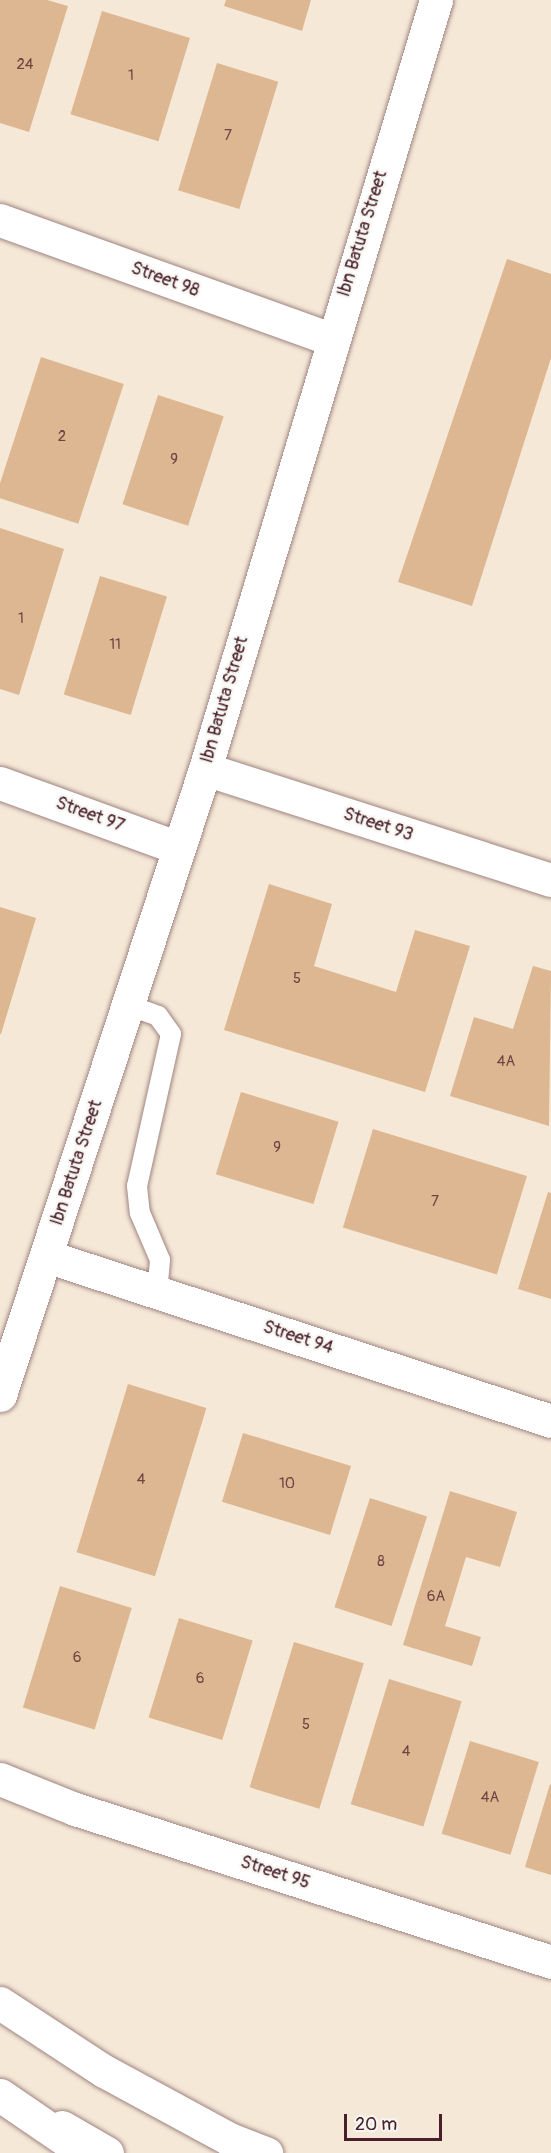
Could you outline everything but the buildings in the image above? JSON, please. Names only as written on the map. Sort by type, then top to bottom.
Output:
[{"type":"main road","name":"Ibn Batuta Street","points":[[0,1395],[8,1346],[46,1256],[205,770],[331,339],[436,0]]},
{"type":"main road","name":"Street 98","points":[[0,220],[331,339]]},
{"type":"main road","name":"Street 93","points":[[205,770],[551,880]]},
{"type":"main road","name":"Street 97","points":[[0,783],[179,848]]},
{"type":"main road","name":"Street 94","points":[[46,1256],[551,1421]]},
{"type":"main road","name":"Street 95","points":[[0,1779],[75,1809],[551,1962]]},
{"type":"main road","points":[[0,2003],[104,2071],[242,2146],[266,2153]]},
{"type":"main road","points":[[0,2093],[85,2153]]},
{"type":"main road","points":[[0,2093],[107,2153]]},
{"type":"lane","points":[[128,1005],[158,1016],[171,1034],[137,1186],[140,1213],[160,1260],[157,1292]]}]
